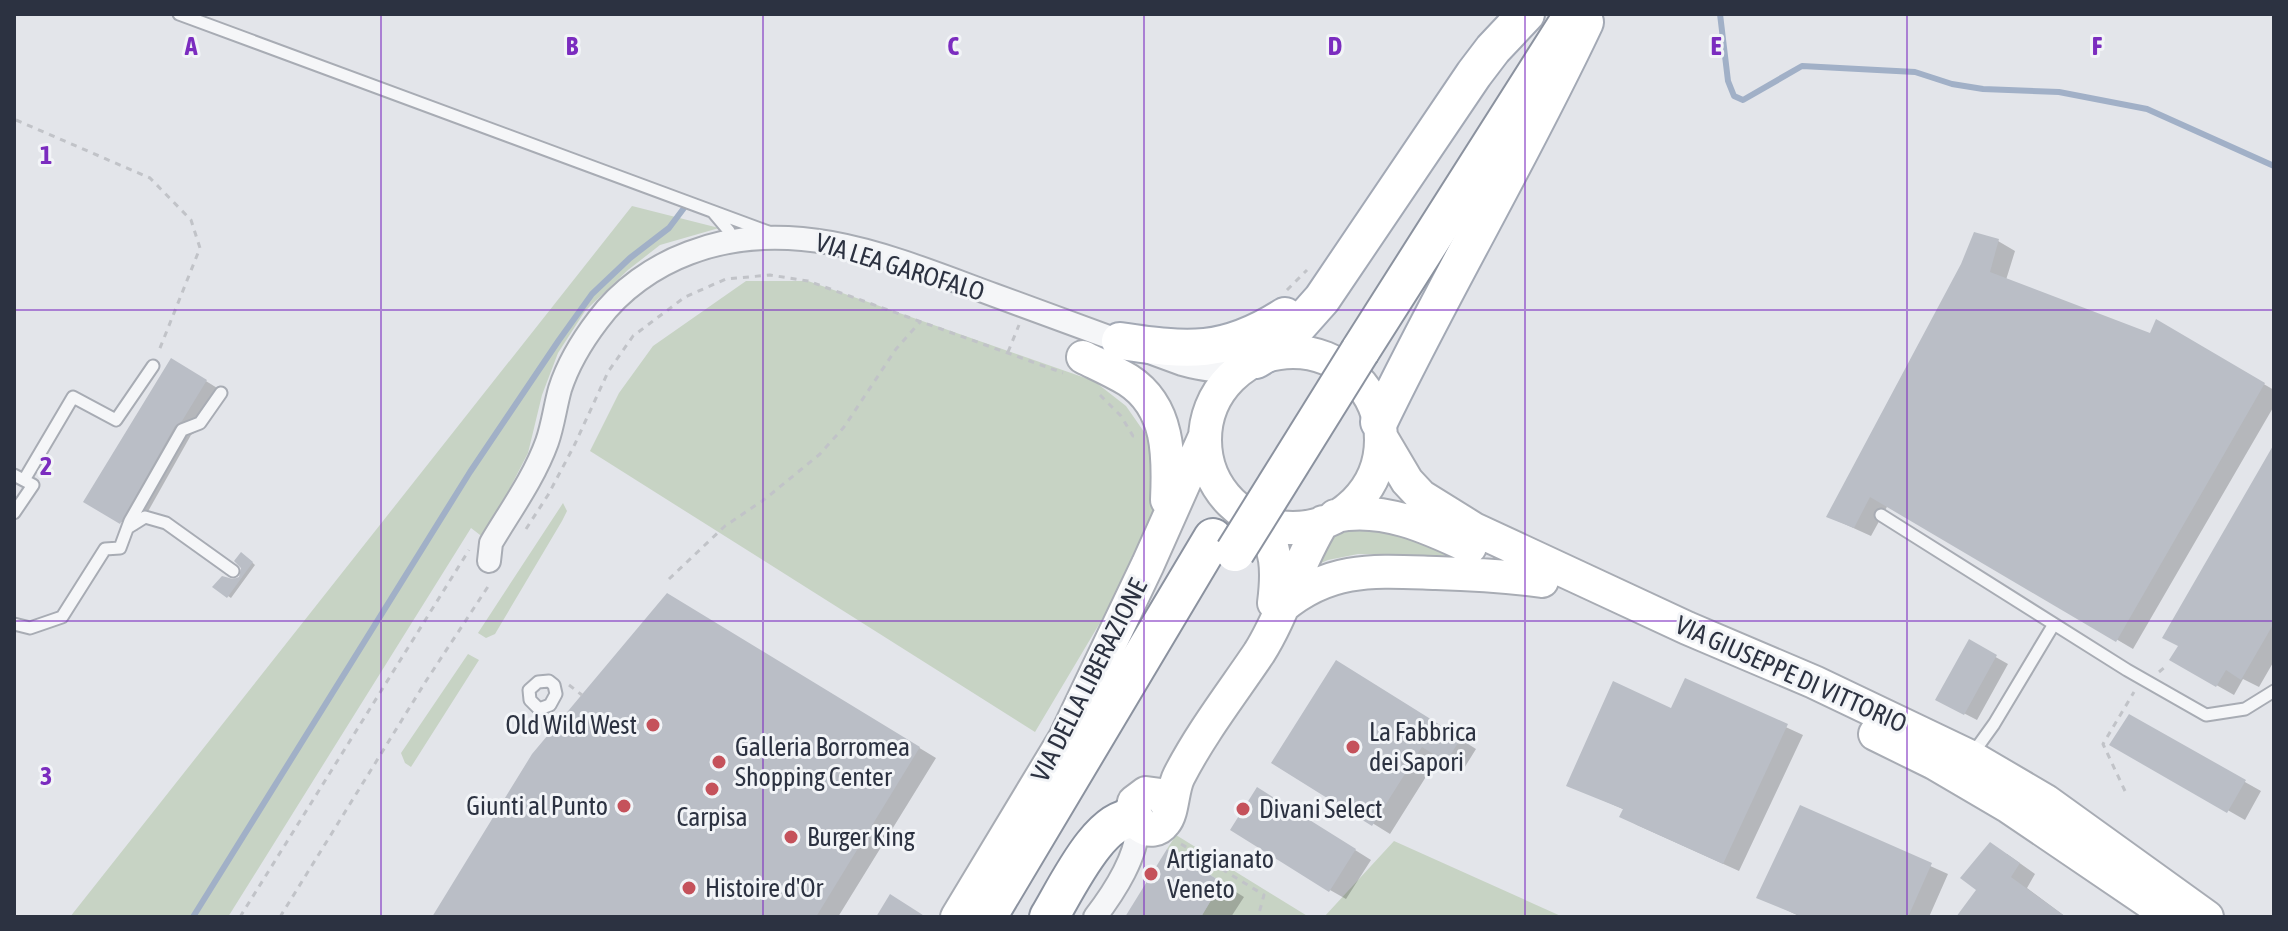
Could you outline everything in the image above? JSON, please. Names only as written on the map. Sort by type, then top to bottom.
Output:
[{"type":"highway","points":[[1351,346],[1542,14]]},
{"type":"highway","points":[[987,917],[1351,346],[1574,14]]},
{"type":"highway","points":[[1017,917],[1224,545]]},
{"type":"highway","points":[[1049,917],[1100,836],[1118,821],[1128,818],[1154,819]]},
{"type":"main road","points":[[1276,619],[1275,552],[1268,534],[1258,521],[1231,503],[1219,489],[1207,459],[1205,436],[1213,403],[1221,389],[1248,364],[1282,344],[1307,317],[1474,74],[1526,14]]},
{"type":"main road","points":[[1154,819],[1276,619],[1304,553],[1329,519],[1358,498],[1368,485],[1378,461],[1380,429],[1421,335],[1542,112],[1588,14]]},
{"type":"main road","points":[[1120,341],[1187,350],[1213,347],[1260,331],[1292,311],[1329,277],[1388,203]]},
{"type":"main road","points":[[1248,364],[1277,353],[1299,352],[1321,356],[1341,366],[1365,389],[1380,429]]},
{"type":"main road","points":[[1083,357],[1129,381],[1144,394],[1155,410],[1163,427],[1169,457],[1166,523]]},
{"type":"main road","name":"VIA GIUSEPPE DI VITTORIO","points":[[1380,429],[1393,460],[1414,488],[1439,508],[1474,529],[1814,682],[1971,757],[2046,801],[2207,917]]},
{"type":"main road","name":"VIA DELLA LIBERAZIONE","points":[[957,917],[1065,738],[1205,436]]},
{"type":"main road","name":"VIA GIUSEPPE DI VITTORIO","points":[[1329,519],[1369,512],[1441,533],[1649,627],[1934,763],[2009,807],[2171,917]]},
{"type":"main road","points":[[1258,521],[1297,528],[1329,519]]},
{"type":"main road","points":[[1276,619],[1317,584],[1362,571],[1498,575],[1542,581]]},
{"type":"street","name":"VIA LEA GAROFALO","points":[[487,565],[491,543],[546,444],[571,362],[600,317],[621,295],[663,263],[714,244],[782,237],[836,243],[901,261],[1203,370],[1222,371],[1248,364]]},
{"type":"street","points":[[1095,917],[1116,887],[1135,844],[1154,819]]},
{"type":"lane","points":[[179,14],[782,237]]},
{"type":"lane","points":[[710,209],[729,231],[732,241]]},
{"type":"lane","points":[[14,513],[33,485],[19,477],[73,397],[116,420],[153,366]]},
{"type":"lane","points":[[14,624],[30,628],[62,617],[105,549],[120,548],[127,529],[182,430],[200,423],[221,393]]},
{"type":"lane","points":[[1881,515],[2206,715],[2245,709],[2274,691]]},
{"type":"lane","points":[[127,529],[145,517],[154,518],[166,523],[233,571]]},
{"type":"lane","points":[[1971,757],[2054,624]]},
{"type":"path","points":[[16,120],[150,178],[191,220],[200,248],[153,366]]},
{"type":"path","points":[[1283,293],[1309,267]]},
{"type":"path","points":[[524,532],[567,458],[608,372],[633,336],[685,297],[726,279],[770,275],[808,281],[1008,352],[1026,307]]},
{"type":"path","points":[[669,579],[725,526],[765,499],[820,454],[844,427],[896,349],[921,321]]},
{"type":"path","points":[[240,917],[468,550],[487,565],[426,681],[280,917]]},
{"type":"path","points":[[2125,791],[2103,744],[2131,695],[2165,667]]},
{"type":"path","points":[[565,682],[582,695]]},
{"type":"path","points":[[1154,819],[1264,895],[1258,917]]},
{"type":"green space","points":[[632,206],[719,228],[660,245],[585,311],[558,353],[542,395],[528,453],[484,538],[471,528],[228,917],[70,917]]},
{"type":"green space","points":[[746,281],[808,281],[1094,381],[1126,406],[1149,439],[1160,491],[1154,532],[1035,732],[590,451],[619,393],[653,346]]},
{"type":"green space","points":[[563,503],[567,511],[562,521],[495,634],[486,638],[478,633]]},
{"type":"green space","points":[[1336,528],[1388,529],[1457,556],[1358,554],[1328,560],[1307,569]]},
{"type":"green space","points":[[468,654],[479,660],[411,767],[405,763],[401,753]]},
{"type":"green space","points":[[1176,835],[1309,917],[1201,917],[1222,882],[1167,849]]},
{"type":"green space","points":[[1394,841],[1563,917],[1324,917]]},
{"type":"building","points":[[1974,232],[1999,239],[1990,272],[2150,333],[2156,319],[2265,383],[2116,642],[1870,497],[1854,528],[1826,517],[1961,264]]},
{"type":"building","points":[[171,358],[207,380],[182,421],[175,426],[120,524],[83,502]]},
{"type":"building","points":[[2274,444],[2274,623],[2241,680],[2226,670],[2216,687],[2169,660],[2178,646],[2162,638]]},
{"type":"building","points":[[241,552],[253,562],[227,598],[212,587],[222,576],[239,577],[241,568],[234,561]]},
{"type":"building","name":"Galleria Borromea Shopping Center","points":[[667,593],[920,747],[816,917],[432,917],[532,754]]},
{"type":"building","points":[[1969,639],[1997,655],[1964,715],[1935,700]]},
{"type":"building","points":[[1336,660],[1461,738],[1446,762],[1422,747],[1372,826],[1271,763]]},
{"type":"building","points":[[1685,678],[1788,724],[1723,864],[1619,817],[1623,809],[1566,786],[1613,681],[1671,708]]},
{"type":"building","points":[[2129,714],[2246,780],[2227,813],[2109,745]]},
{"type":"building","points":[[1257,787],[1356,849],[1329,892],[1230,830]]},
{"type":"building","points":[[1800,805],[1932,863],[1908,917],[1803,917],[1756,898]]},
{"type":"building","points":[[1990,842],[2020,863],[2011,877],[2066,917],[1956,917],[1976,890],[1960,878]]},
{"type":"building","points":[[1167,849],[1222,882],[1201,917],[1125,917]]},
{"type":"building","points":[[890,894],[926,917],[876,917]]},
{"type":"waterway","points":[[1720,14],[1728,81],[1734,96],[1743,100],[1802,66],[1915,72],[1952,84],[1983,89],[2059,92],[2147,109],[2274,166]]},
{"type":"waterway","points":[[193,917],[470,472],[559,340],[592,294],[630,258],[669,228],[684,208]]},
{"type":"place","name":"Old Wild West","points":[[653,725]]},
{"type":"place","name":"La Fabbrica dei Sapori","points":[[1353,747]]},
{"type":"place","name":"Galleria Borromea Shopping Center","points":[[719,762]]},
{"type":"place","name":"Carpisa","points":[[712,789]]},
{"type":"place","name":"Giunti al Punto","points":[[624,806]]},
{"type":"place","name":"Divani Select","points":[[1243,809]]},
{"type":"place","name":"Burger King","points":[[791,837]]},
{"type":"place","name":"Artigianato Veneto","points":[[1151,874]]},
{"type":"place","name":"Histoire d'Or","points":[[689,888]]}]
